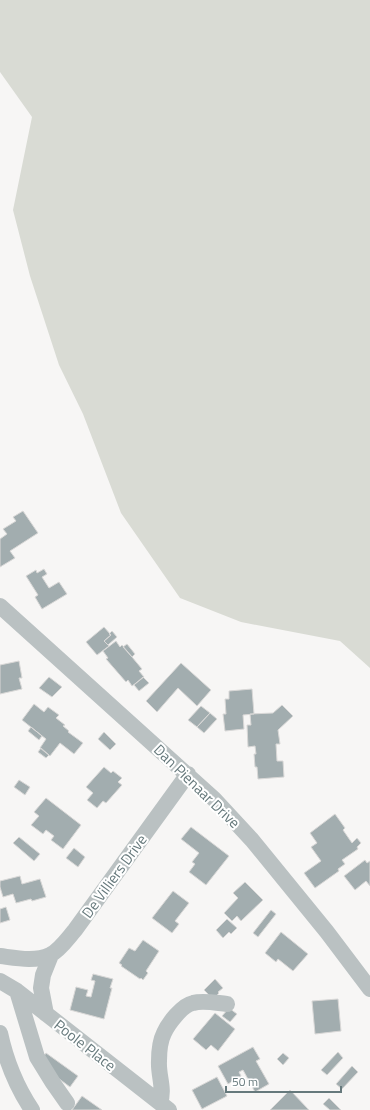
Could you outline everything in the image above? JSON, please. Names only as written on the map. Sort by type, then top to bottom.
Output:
[{"type":"street","name":"Dan Pienaar Drive","points":[[0,606],[214,799],[252,840],[328,932],[370,989]]},
{"type":"street","name":"De Villiers Drive","points":[[51,955],[75,930],[188,774]]},
{"type":"street","points":[[0,956],[26,960],[51,955]]},
{"type":"street","points":[[46,1014],[41,988],[43,975],[51,955]]},
{"type":"street","name":"Poole Place","points":[[0,981],[8,984],[164,1107]]},
{"type":"street","points":[[16,991],[37,1057],[67,1103]]},
{"type":"street","points":[[164,1107],[159,1062],[160,1047],[164,1033],[185,1006],[192,1003],[202,1002],[227,1004]]},
{"type":"street","points":[[0,1033],[3,1050],[11,1071],[20,1091],[32,1110]]},
{"type":"shaded area","points":[[0,0],[370,0],[370,668],[340,641],[241,622],[180,598],[121,513],[83,414],[59,365],[30,276],[13,210],[32,117],[0,72]]},
{"type":"building","points":[[23,511],[38,533],[10,551],[15,558],[0,567],[0,539],[7,534],[3,529],[16,521],[13,517]]},
{"type":"building","points":[[44,569],[47,574],[42,577],[49,588],[59,582],[67,594],[42,609],[35,597],[38,595],[26,576],[36,570],[37,573]]},
{"type":"building","points":[[104,627],[111,635],[104,641],[109,646],[97,655],[86,642]]},
{"type":"building","points":[[112,631],[117,637],[108,645],[104,641],[111,635],[109,634]]},
{"type":"building","points":[[116,641],[120,647],[122,645],[142,669],[139,671],[144,677],[132,686],[128,680],[126,682],[106,659],[108,658],[103,651]]},
{"type":"building","points":[[127,644],[135,654],[132,657],[123,647]]},
{"type":"building","points":[[19,661],[22,678],[19,678],[22,689],[0,694],[0,665]]},
{"type":"building","points":[[181,663],[211,690],[197,706],[178,688],[157,712],[146,701]]},
{"type":"building","points":[[49,677],[62,687],[52,697],[39,688]]},
{"type":"building","points":[[143,677],[149,683],[139,691],[134,685]]},
{"type":"building","points":[[252,689],[254,714],[243,715],[244,729],[225,731],[223,714],[226,714],[225,699],[229,699],[229,691]]},
{"type":"building","points":[[34,704],[44,712],[48,707],[59,715],[56,718],[65,725],[63,726],[69,731],[68,732],[83,743],[74,754],[60,743],[50,756],[40,748],[46,739],[22,720]]},
{"type":"building","points":[[282,705],[293,716],[278,730],[280,744],[276,744],[277,761],[283,761],[284,777],[258,779],[257,767],[255,767],[255,746],[248,747],[247,725],[251,725],[250,714],[273,713]]},
{"type":"building","points":[[201,706],[210,713],[197,727],[188,720]]},
{"type":"building","points":[[210,713],[217,719],[204,733],[197,727]]},
{"type":"building","points":[[31,727],[42,736],[39,740],[28,731]]},
{"type":"building","points":[[104,732],[116,744],[110,750],[98,739]]},
{"type":"building","points":[[41,748],[49,755],[46,758],[38,752]]},
{"type":"building","points":[[104,767],[111,773],[113,771],[122,778],[118,782],[122,785],[106,803],[103,801],[97,808],[87,800],[93,793],[86,787]]},
{"type":"building","points":[[19,780],[30,787],[25,795],[14,787]]},
{"type":"building","points":[[46,798],[81,825],[63,849],[51,840],[54,836],[46,830],[43,834],[31,825],[39,816],[34,812]]},
{"type":"building","points":[[335,814],[345,828],[343,830],[352,843],[357,838],[361,843],[357,847],[358,849],[342,860],[345,864],[338,869],[339,871],[315,888],[304,873],[321,861],[311,847],[317,843],[310,833]]},
{"type":"building","points":[[191,827],[229,856],[206,885],[189,872],[195,864],[192,862],[199,853],[181,839]]},
{"type":"building","points":[[19,837],[40,854],[34,861],[13,843]]},
{"type":"building","points":[[74,848],[85,857],[78,867],[66,858]]},
{"type":"building","points":[[365,860],[367,863],[370,861],[370,886],[366,881],[355,890],[344,876]]},
{"type":"building","points":[[20,876],[22,884],[40,879],[46,897],[16,903],[13,894],[3,897],[0,881]]},
{"type":"building","points":[[245,882],[263,900],[241,921],[237,916],[232,921],[224,913],[238,898],[233,893]]},
{"type":"building","points":[[173,891],[189,903],[175,921],[179,924],[172,933],[152,918]]},
{"type":"building","points":[[6,907],[10,920],[0,923],[0,909]]},
{"type":"building","points":[[271,910],[276,914],[258,937],[253,933]]},
{"type":"building","points":[[227,919],[237,928],[231,934],[229,932],[223,938],[216,930]]},
{"type":"building","points":[[281,932],[308,954],[293,971],[278,959],[276,962],[265,953]]},
{"type":"building","points":[[143,940],[159,951],[146,971],[148,973],[143,980],[121,966],[122,965],[119,963],[129,948],[135,951]]},
{"type":"building","points":[[93,974],[113,979],[104,1019],[70,1010],[76,987],[88,990],[86,996],[91,997],[95,981],[91,980]]},
{"type":"building","points":[[215,979],[223,988],[213,999],[204,990]]},
{"type":"building","points":[[338,999],[341,1031],[315,1034],[312,1001]]},
{"type":"building","points":[[229,1008],[237,1014],[230,1022],[222,1016]]},
{"type":"building","points":[[215,1013],[235,1029],[218,1051],[211,1045],[206,1050],[193,1039]]},
{"type":"building","points":[[253,1047],[260,1059],[256,1061],[269,1084],[255,1092],[243,1070],[239,1072],[241,1076],[228,1084],[218,1066]]},
{"type":"building","points":[[338,1052],[343,1058],[327,1075],[321,1070]]},
{"type":"building","points":[[46,1053],[78,1076],[70,1087],[40,1062]]},
{"type":"building","points":[[283,1053],[289,1058],[283,1065],[277,1059]]},
{"type":"building","points":[[352,1066],[358,1072],[342,1089],[336,1084]]},
{"type":"building","points":[[217,1077],[227,1096],[202,1109],[192,1090]]},
{"type":"building","points":[[290,1090],[309,1110],[270,1110]]},
{"type":"building","points":[[82,1096],[102,1110],[72,1110]]},
{"type":"building","points":[[329,1098],[341,1110],[330,1110],[323,1104]]}]
